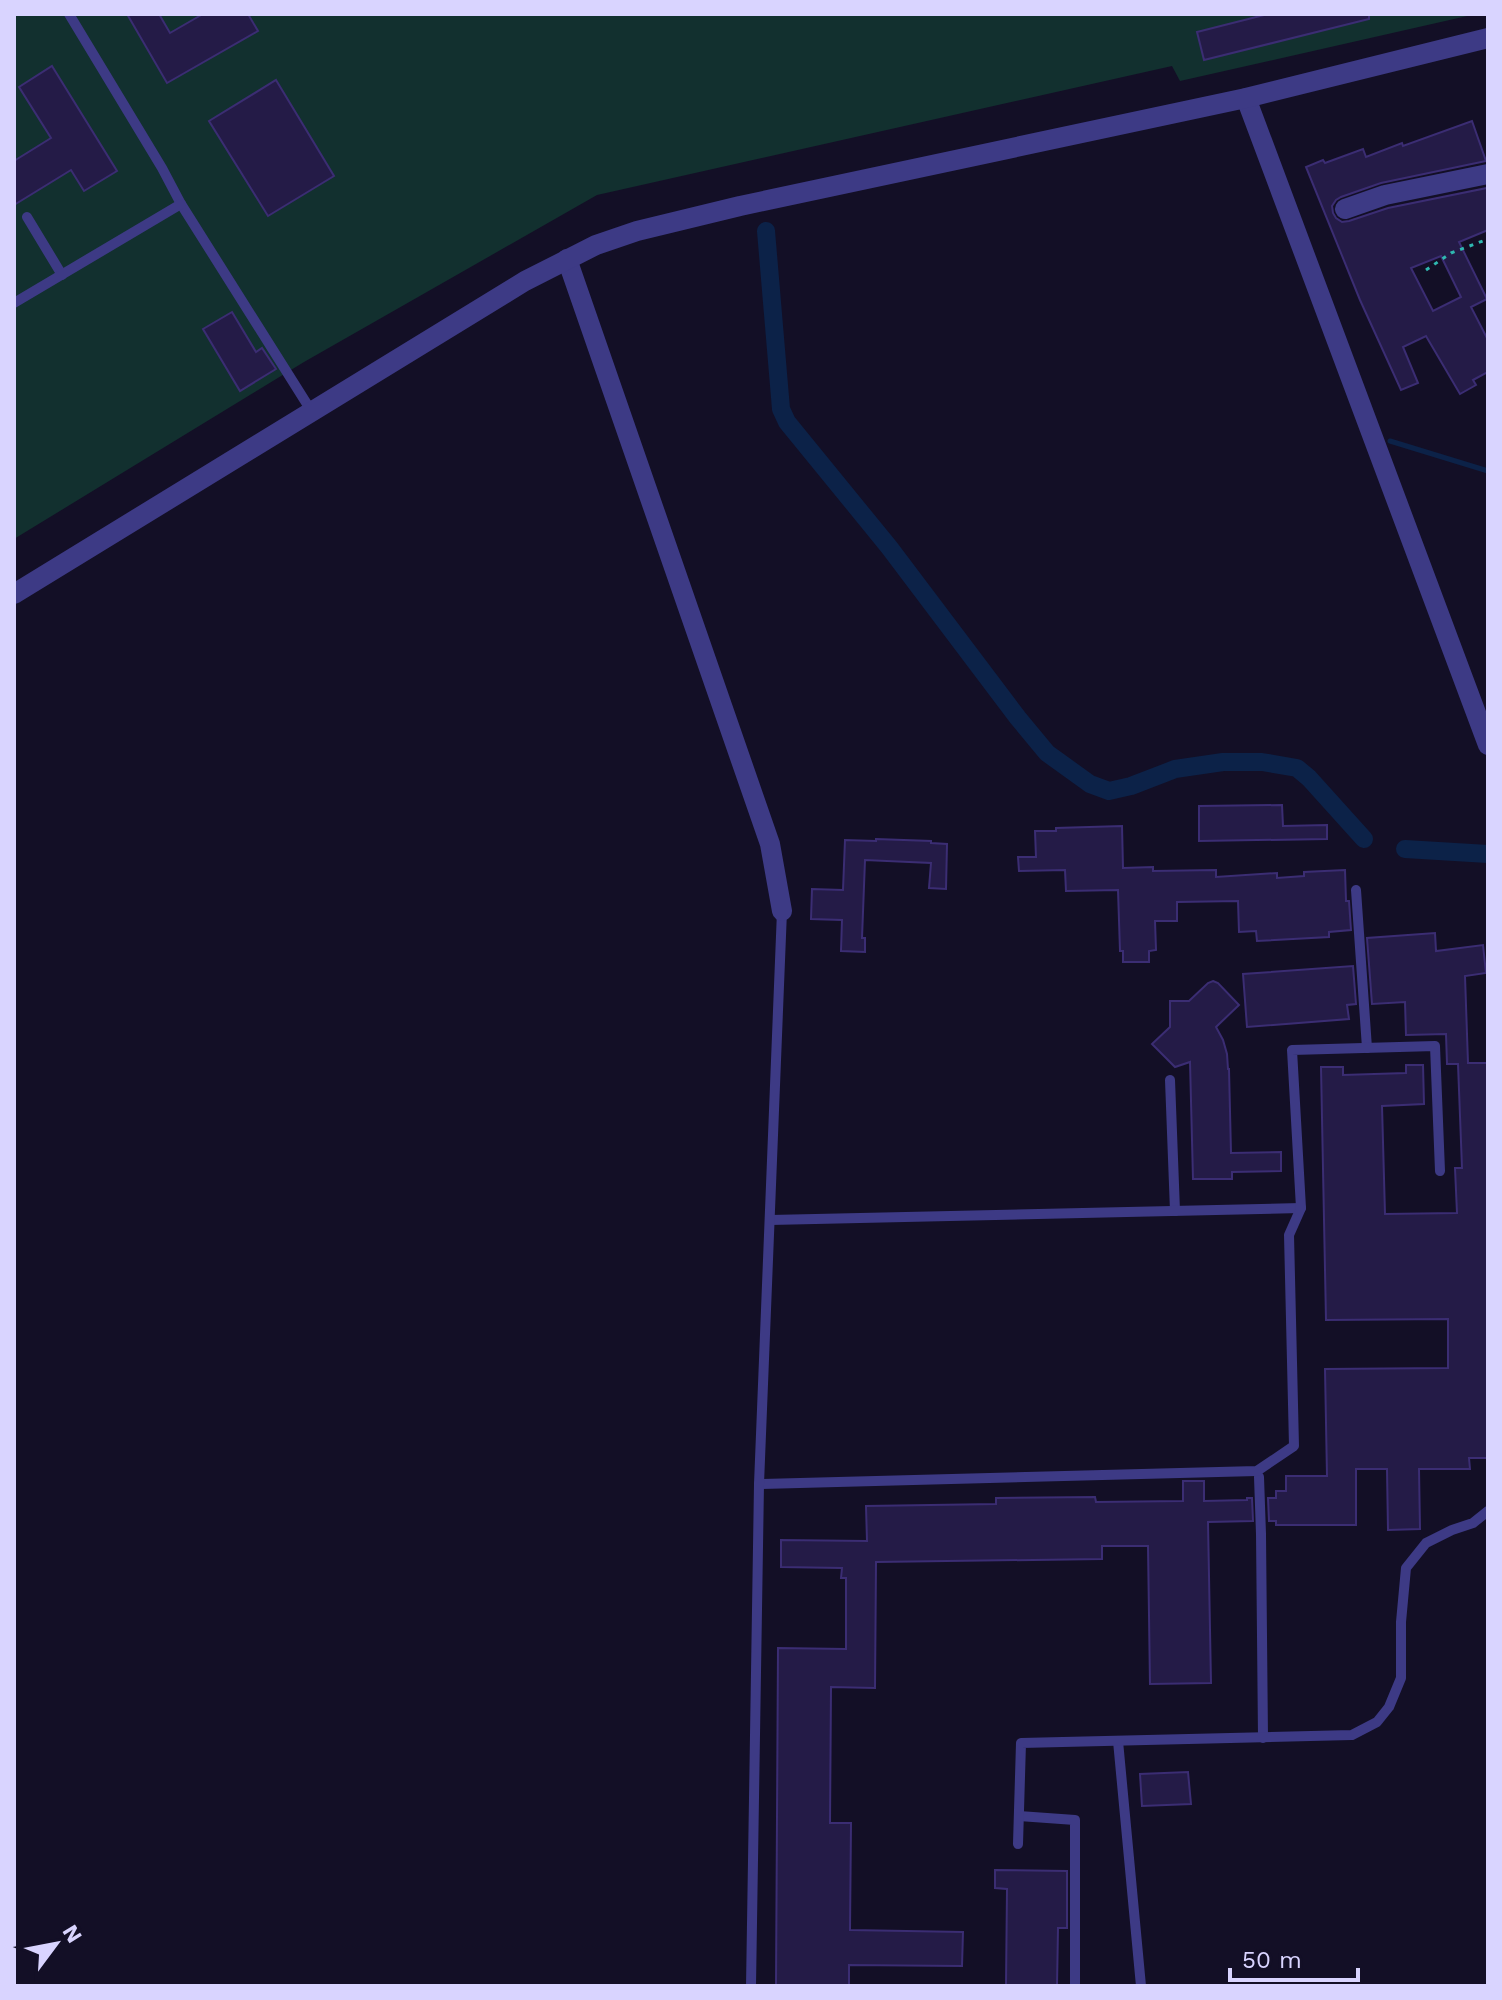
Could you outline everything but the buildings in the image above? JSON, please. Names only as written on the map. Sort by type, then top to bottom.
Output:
[{"type":"street","points":[[14,594],[525,281],[596,245],[637,231],[711,213],[1246,98],[1488,38]]},
{"type":"street","points":[[1246,98],[1488,745]]},
{"type":"street","points":[[1345,209],[1385,195],[1488,174]]},
{"type":"street","points":[[567,259],[770,844],[782,911]]},
{"type":"lane","points":[[69,14],[181,204],[312,412]]},
{"type":"lane","points":[[14,303],[181,204]]},
{"type":"lane","points":[[27,217],[62,275]]},
{"type":"lane","points":[[1356,890],[1367,1048]]},
{"type":"lane","points":[[751,1986],[759,1484],[782,911]]},
{"type":"lane","points":[[759,1484],[1257,1471],[1294,1446],[1289,1235],[1301,1208],[1292,1050],[1435,1046],[1440,1171]]},
{"type":"lane","points":[[1170,1080],[1175,1211]]},
{"type":"lane","points":[[770,1220],[1301,1208]]},
{"type":"lane","points":[[1259,1477],[1263,1738]]},
{"type":"lane","points":[[1018,1844],[1021,1743],[1352,1735],[1377,1722],[1389,1707],[1401,1678],[1401,1622],[1406,1568],[1426,1543],[1473,1523],[1488,1511]]},
{"type":"lane","points":[[1118,1741],[1141,1986]]},
{"type":"lane","points":[[1019,1816],[1075,1820],[1075,1986]]},
{"type":"path","points":[[1426,270],[1451,253],[1488,239]]},
{"type":"green space","points":[[14,14],[1476,14],[1180,81],[1172,66],[597,195],[304,362],[14,539]]},
{"type":"waterway","points":[[766,231],[781,409],[787,422],[889,547],[1047,753],[1090,784],[1109,791],[1175,769],[1223,762],[1262,762],[1297,768],[1364,839]]},
{"type":"waterway","points":[[1390,441],[1488,471]]},
{"type":"waterway","points":[[1405,849],[1488,854]]}]
